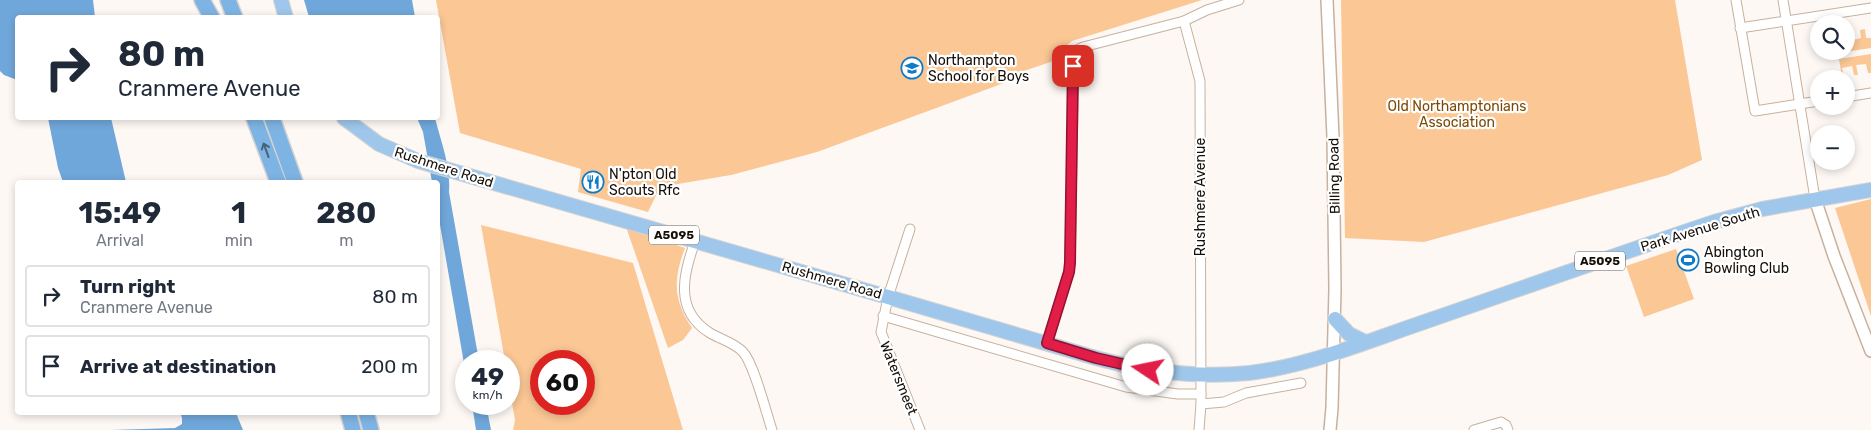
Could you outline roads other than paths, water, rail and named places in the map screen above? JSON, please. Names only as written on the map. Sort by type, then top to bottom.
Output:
[{"type":"highway","points":[[202,0],[210,15]]},
{"type":"highway","points":[[210,0],[215,15]]},
{"type":"highway","points":[[228,0],[236,15]]},
{"type":"highway","points":[[233,0],[236,15]]},
{"type":"highway","points":[[255,120],[277,180]]},
{"type":"highway","points":[[273,120],[294,180]]},
{"type":"highway","points":[[349,415],[353,430]]},
{"type":"highway","points":[[367,415],[371,430]]},
{"type":"main road","points":[[281,0],[285,15]]},
{"type":"main road","name":"Rushmere Road","points":[[347,120],[378,144],[405,157],[1127,367],[1175,374],[1249,373],[1268,370],[1334,352]]},
{"type":"main road","name":"Park Avenue South","points":[[1334,352],[1714,222],[1762,209],[1871,190]]},
{"type":"main road","points":[[1335,319],[1349,334],[1365,342]]},
{"type":"street","points":[[1047,343],[1069,272],[1070,263],[1074,56],[1077,50],[1184,21],[1207,10],[1239,0]]},
{"type":"street","name":"Billing Road","points":[[1327,0],[1333,138],[1335,319],[1330,430]]},
{"type":"street","points":[[1736,0],[1754,111],[1810,102]]},
{"type":"street","points":[[1783,0],[1815,199],[1834,256],[1871,351]]},
{"type":"street","points":[[1740,28],[1871,8]]},
{"type":"street","name":"Rushmere Avenue","points":[[1184,21],[1200,81],[1201,404],[1199,430]]},
{"type":"street","points":[[1855,96],[1871,93]]},
{"type":"street","name":"Watersmeet","points":[[910,229],[888,296],[881,332],[920,430]]},
{"type":"street","points":[[695,241],[683,282],[685,298],[690,312],[700,326],[742,350],[749,361],[772,430]]},
{"type":"street","name":"Rushmere Road","points":[[883,316],[1126,387],[1178,394],[1201,394]]},
{"type":"street","points":[[1201,404],[1224,402],[1246,393],[1301,384]]},
{"type":"street","points":[[1474,430],[1502,422],[1508,430]]},
{"type":"water","points":[[0,0],[93,0],[95,15],[15,15],[15,79],[4,75],[0,71]]},
{"type":"water","points":[[304,0],[412,0],[415,15],[308,15]]},
{"type":"water","points":[[48,120],[111,120],[126,180],[62,180]]},
{"type":"water","points":[[418,120],[436,120],[443,145],[447,163],[449,192],[477,350],[462,350],[440,225],[440,180],[432,180],[423,132]]},
{"type":"water","points":[[181,415],[237,415],[243,430],[111,430],[175,428],[182,424]]},
{"type":"water","points":[[474,415],[488,415],[491,430],[476,430]]},
{"type":"place","name":"Northampton School for Boys","points":[[912,68]]},
{"type":"place","name":"N'pton Old Scouts Rfc","points":[[593,182]]},
{"type":"place","name":"Abington Bowling Club","points":[[1688,260]]},
{"type":"park label","name":"Old Northamptonians Association","points":[[1457,114]]}]
